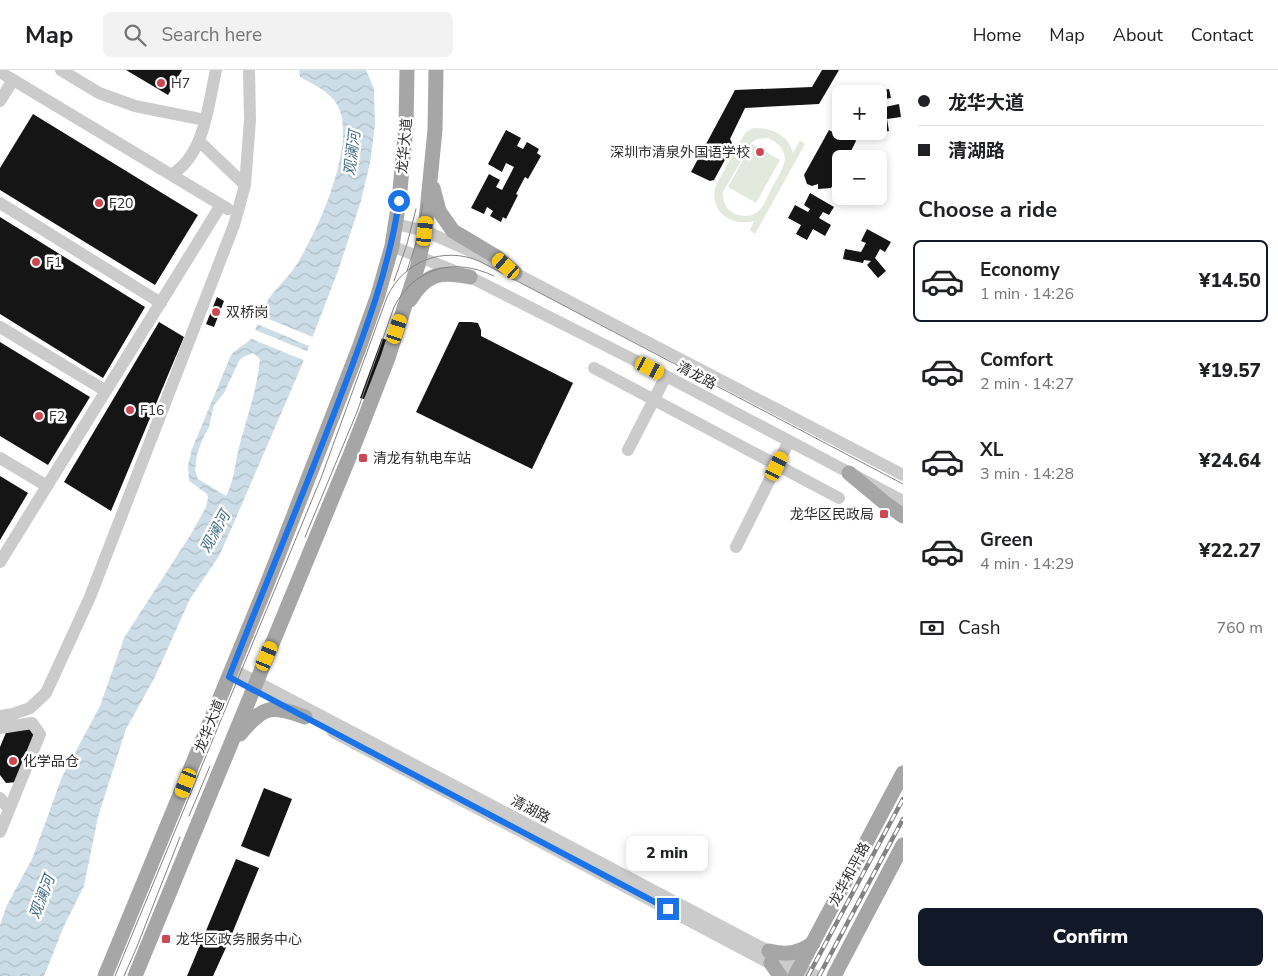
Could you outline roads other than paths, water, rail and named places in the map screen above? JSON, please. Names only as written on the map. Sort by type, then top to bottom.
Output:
[{"type":"main road","name":"龙华大道","points":[[105,976],[271,575],[378,295],[392,246],[396,224],[406,126],[407,70]]},
{"type":"main road","name":"龙华大道","points":[[135,976],[353,448],[388,358],[420,257],[425,231],[434,130],[436,70]]},
{"type":"main road","points":[[430,171],[436,204],[448,226],[458,236],[498,258],[515,273]]},
{"type":"main road","points":[[402,314],[414,294],[430,277],[447,273],[470,277]]},
{"type":"main road","points":[[849,473],[903,516]]},
{"type":"main road","points":[[230,747],[253,718],[261,713],[277,709],[288,710],[305,717]]},
{"type":"main road","name":"龙华和平路","points":[[796,973],[903,773]]},
{"type":"main road","points":[[834,976],[903,845]]},
{"type":"main road","points":[[780,976],[770,957],[806,948],[813,943]]},
{"type":"main road","points":[[847,976],[846,968],[849,948]]},
{"type":"street","points":[[61,70],[99,93],[136,106],[205,120]]},
{"type":"street","points":[[171,175],[180,170],[191,157],[199,141],[216,70]]},
{"type":"street","points":[[0,716],[30,708],[46,693],[90,597],[237,214],[245,185],[250,120],[249,70]]},
{"type":"street","points":[[0,72],[237,214]]},
{"type":"street","points":[[0,101],[13,80]]},
{"type":"street","points":[[199,141],[245,185]]},
{"type":"street","points":[[0,203],[161,303]]},
{"type":"street","points":[[0,562],[221,205]]},
{"type":"street","name":"清龙路","points":[[396,224],[425,231],[515,273],[903,475]]},
{"type":"street","name":"清龙路","points":[[392,246],[470,277],[666,376],[903,502]]},
{"type":"street","points":[[0,326],[106,391]]},
{"type":"street","points":[[594,368],[839,498]]},
{"type":"street","points":[[628,450],[666,376]]},
{"type":"street","points":[[736,547],[790,441]]},
{"type":"street","points":[[0,458],[47,486]]},
{"type":"street","name":"清湖路","points":[[230,673],[770,957],[796,973],[816,976]]},
{"type":"street","name":"清湖路","points":[[255,686],[305,717],[770,957]]},
{"type":"street","points":[[0,728],[32,723],[40,734],[0,832]]},
{"type":"street","points":[[0,798],[9,809]]},
{"type":"water","name":"观澜河","points":[[299,70],[366,70],[374,89],[375,125],[370,163],[361,201],[338,271],[299,372],[219,556],[190,599],[155,677],[126,729],[98,817],[84,886],[64,926],[44,976],[0,976],[0,925],[7,905],[32,859],[62,777],[100,706],[124,638],[191,534],[206,507],[207,494],[189,481],[188,465],[192,449],[231,355],[252,338],[268,300],[293,270],[313,235],[333,186],[340,161],[343,137],[341,116],[331,96],[300,77]],"holes":[[[253,353],[260,359],[254,393],[239,447],[233,479],[226,496],[198,479],[195,471],[197,454],[209,427],[214,405],[224,393],[239,361]]]},
{"type":"tram line","points":[[407,271],[416,243],[423,203]]},
{"type":"tram line","points":[[394,281],[407,244],[416,209]]},
{"type":"tram line","points":[[115,976],[321,478],[387,297],[403,274],[414,266],[439,256],[452,255],[479,261],[903,484]]},
{"type":"tram line","points":[[305,537],[357,412],[394,307],[403,293],[424,275],[437,269],[464,267],[494,276]]},
{"type":"tram line","points":[[189,816],[210,766]]},
{"type":"tram line","points":[[124,976],[180,837]]},
{"type":"railway","points":[[808,976],[903,799]]},
{"type":"railway","points":[[819,976],[903,819]]},
{"type":"place","name":"H7","points":[[161,83]]},
{"type":"place","name":"深圳市清泉外国语学校","points":[[760,152]]},
{"type":"place","name":"F20","points":[[99,203]]},
{"type":"place","name":"F1","points":[[36,262]]},
{"type":"place","name":"双桥岗","points":[[216,312]]},
{"type":"place","name":"F16","points":[[130,410]]},
{"type":"place","name":"F2","points":[[39,416]]},
{"type":"place","name":"清龙有轨电车站","points":[[363,458]]},
{"type":"place","name":"龙华区民政局","points":[[884,514]]},
{"type":"place","name":"化学品仓","points":[[13,761]]},
{"type":"place","name":"龙华区政务服务中心","points":[[166,939]]}]
